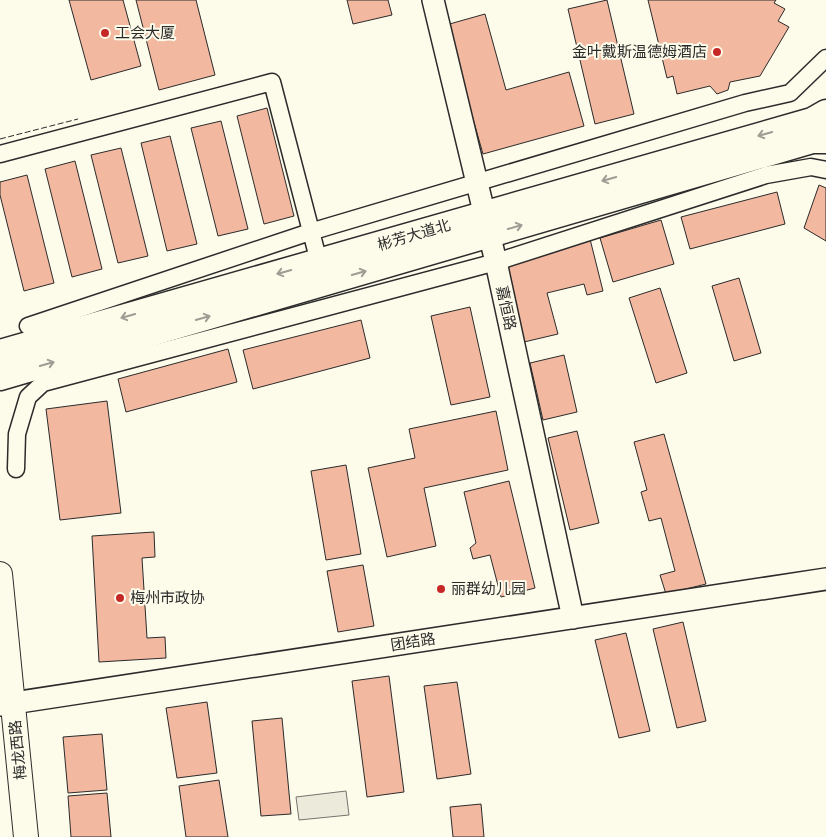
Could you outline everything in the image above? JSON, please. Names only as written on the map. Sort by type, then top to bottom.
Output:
[{"type":"main road","name":"彬芳大道北","points":[[0,377],[812,121],[826,113]]},
{"type":"main road","name":"彬芳大道北","points":[[0,353],[319,262],[488,224],[812,140],[826,140]]},
{"type":"main road","name":"梅龙西路","points":[[0,574],[7,704],[26,837]]},
{"type":"street","name":"嘉恒路","points":[[433,0],[488,224],[573,618]]},
{"type":"street","points":[[28,326],[310,232],[745,103],[790,93],[826,58]]},
{"type":"street","points":[[0,154],[272,82],[319,262]]},
{"type":"street","points":[[16,469],[17,434],[28,396],[43,383],[496,262],[766,175],[811,167],[826,170]]},
{"type":"street","name":"团结路","points":[[7,704],[826,579]]},
{"type":"shaded area","points":[[346,791],[349,815],[299,820],[296,797]]},
{"type":"building","name":"工会大厦","points":[[69,0],[123,0],[141,66],[91,80]]},
{"type":"building","points":[[136,0],[196,0],[215,75],[159,90]]},
{"type":"building","points":[[347,0],[388,0],[392,15],[353,24]]},
{"type":"building","points":[[607,0],[634,114],[595,124],[568,9]]},
{"type":"building","name":"金叶戴斯温德姆酒店","points":[[648,0],[776,0],[774,3],[785,9],[778,21],[789,27],[760,76],[730,82],[728,90],[717,94],[710,86],[677,94],[673,76],[667,78]]},
{"type":"building","points":[[485,14],[506,90],[569,72],[584,126],[483,154],[446,25]]},
{"type":"building","points":[[267,108],[294,216],[264,224],[237,116]]},
{"type":"building","points":[[221,121],[248,229],[218,236],[191,128]]},
{"type":"building","points":[[170,136],[197,244],[167,251],[141,143]]},
{"type":"building","points":[[121,148],[148,256],[118,263],[91,155]]},
{"type":"building","points":[[75,161],[102,269],[72,277],[45,169]]},
{"type":"building","points":[[27,175],[54,283],[24,291],[0,195],[0,182]]},
{"type":"building","points":[[819,185],[826,188],[826,241],[804,228]]},
{"type":"building","points":[[777,192],[785,224],[690,249],[681,217]]},
{"type":"building","points":[[661,220],[674,264],[613,282],[600,238]]},
{"type":"building","points":[[590,239],[603,291],[587,295],[584,284],[547,293],[558,334],[524,342],[504,261]]},
{"type":"building","points":[[739,278],[761,353],[734,361],[712,286]]},
{"type":"building","points":[[660,288],[687,373],[656,383],[629,298]]},
{"type":"building","points":[[470,307],[490,397],[451,405],[431,316]]},
{"type":"building","points":[[361,320],[370,358],[253,389],[243,350]]},
{"type":"building","points":[[228,349],[237,382],[126,412],[118,379]]},
{"type":"building","points":[[564,355],[577,412],[543,420],[530,363]]},
{"type":"building","points":[[107,401],[121,513],[60,520],[46,409]]},
{"type":"building","points":[[496,411],[508,470],[424,488],[436,546],[387,557],[368,468],[415,458],[409,429]]},
{"type":"building","points":[[577,431],[599,523],[570,530],[548,438]]},
{"type":"building","points":[[664,434],[706,584],[666,594],[660,575],[675,571],[661,518],[649,521],[641,492],[647,490],[634,442]]},
{"type":"building","points":[[346,465],[361,554],[326,560],[311,471]]},
{"type":"building","points":[[509,481],[535,588],[501,597],[490,555],[473,559],[470,548],[476,543],[464,492]]},
{"type":"building","name":"梅州市政协","points":[[154,532],[155,557],[142,558],[147,638],[165,637],[166,658],[99,662],[92,536]]},
{"type":"building","points":[[363,565],[374,626],[338,632],[327,571]]},
{"type":"building","points":[[683,622],[706,721],[677,728],[653,629]]},
{"type":"building","points":[[626,633],[650,731],[619,738],[595,640]]},
{"type":"building","points":[[389,676],[404,792],[367,797],[352,681]]},
{"type":"building","points":[[457,682],[471,774],[437,779],[424,686]]},
{"type":"building","points":[[207,702],[217,773],[177,778],[166,708]]},
{"type":"building","points":[[282,718],[291,814],[261,816],[252,721]]},
{"type":"building","points":[[102,734],[107,790],[68,793],[63,737]]},
{"type":"building","points":[[219,780],[228,837],[186,837],[179,786]]},
{"type":"building","points":[[107,793],[111,837],[71,837],[68,796]]},
{"type":"building","points":[[481,804],[484,837],[453,837],[450,807]]},
{"type":"fence","points":[[0,139],[78,119]]},
{"type":"place","name":"工会大厦","points":[[105,33]]},
{"type":"place","name":"金叶戴斯温德姆酒店","points":[[717,52]]},
{"type":"place","name":"丽群幼儿园","points":[[441,589]]},
{"type":"place","name":"梅州市政协","points":[[120,598]]}]
